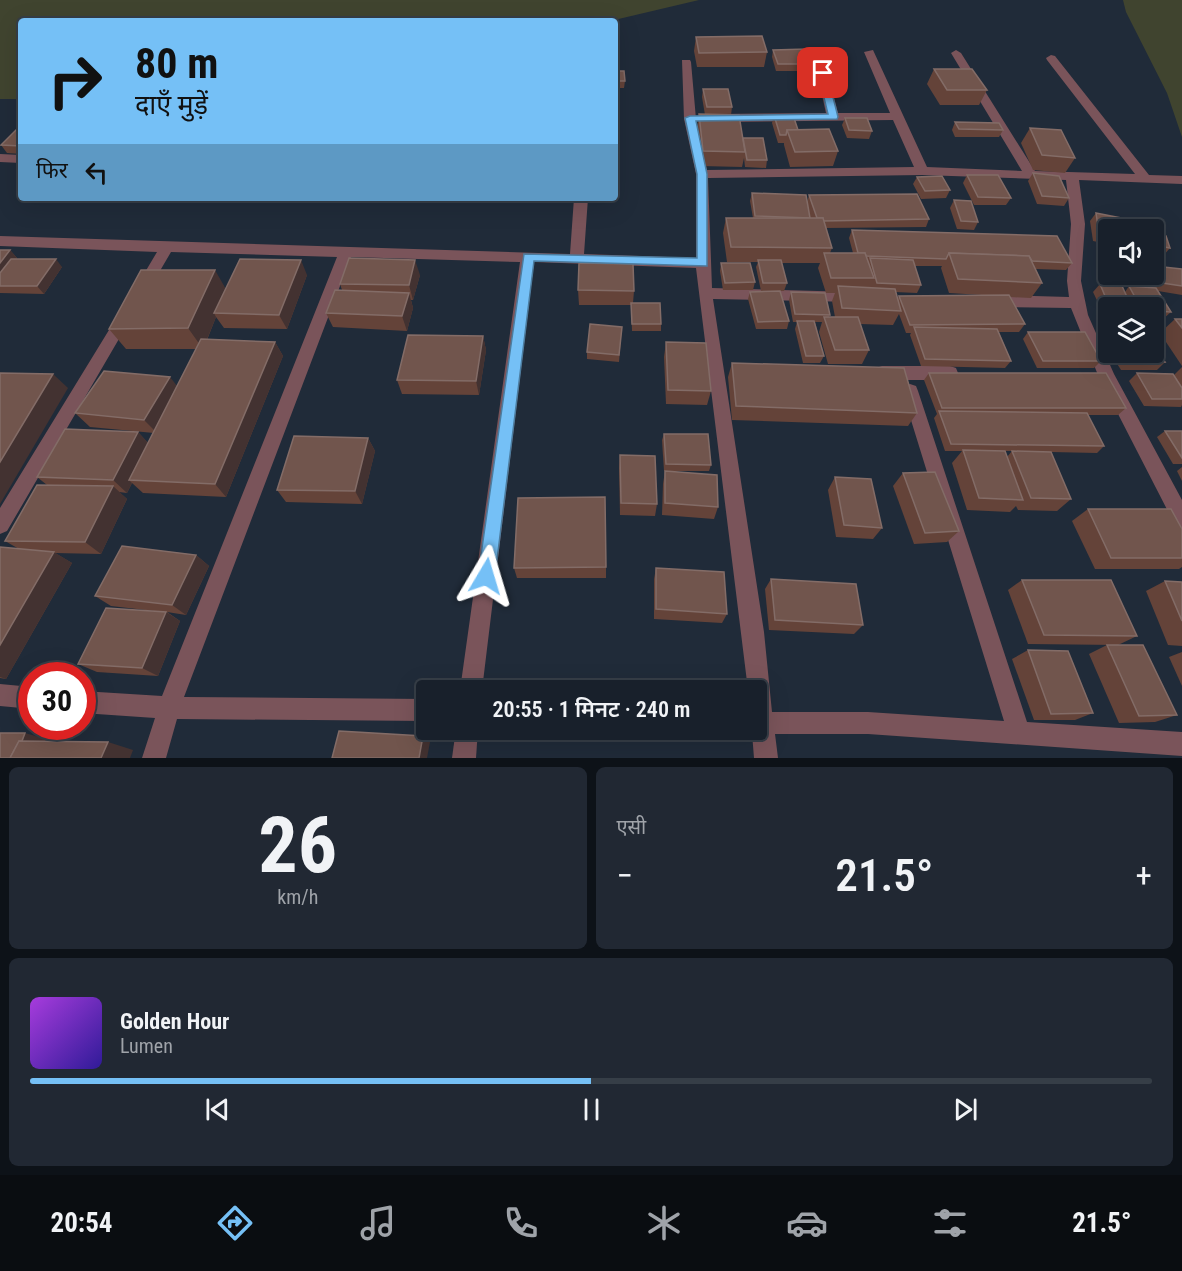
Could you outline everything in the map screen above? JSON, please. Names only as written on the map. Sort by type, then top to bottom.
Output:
[{"type":"street","points":[[817,51],[833,117]]},
{"type":"street","points":[[869,52],[922,171]]},
{"type":"street","points":[[956,52],[1031,175]]},
{"type":"street","points":[[1051,58],[1144,177]]},
{"type":"street","points":[[686,62],[690,118],[702,174],[705,293],[722,371],[753,633],[756,680]]},
{"type":"street","points":[[690,118],[899,117]]},
{"type":"street","points":[[0,158],[18,159]]},
{"type":"street","points":[[702,174],[922,171],[1182,180]]},
{"type":"street","points":[[1072,176],[1078,224],[1074,281],[1084,324],[1107,375],[1182,519]]},
{"type":"street","points":[[577,258],[581,201]]},
{"type":"street","points":[[0,241],[166,248],[346,251],[703,263]]},
{"type":"street","points":[[0,525],[166,248]]},
{"type":"street","points":[[154,758],[169,708],[346,251]]},
{"type":"street","points":[[472,680],[528,257]]},
{"type":"street","points":[[705,293],[875,298]]},
{"type":"street","points":[[982,300],[1078,303]]},
{"type":"street","points":[[869,373],[963,374]]},
{"type":"street","points":[[904,373],[1019,732]]},
{"type":"street","points":[[1083,375],[1107,375]]},
{"type":"street","points":[[0,695],[18,697]]},
{"type":"street","points":[[96,703],[169,708],[416,710]]},
{"type":"street","points":[[767,723],[868,723],[1182,744]]},
{"type":"street","points":[[464,758],[466,740]]},
{"type":"street","points":[[762,740],[766,758]]},
{"type":"green space","points":[[0,0],[699,0],[618,19],[18,18],[18,99],[0,99]]},
{"type":"green space","points":[[1123,0],[1182,0],[1182,137],[1167,93],[1126,12]]},
{"type":"building","points":[[762,36],[767,52],[699,53],[696,37]]},
{"type":"building","points":[[807,49],[812,64],[778,64],[773,50]]},
{"type":"building","points":[[934,69],[972,69],[987,90],[947,90]]},
{"type":"building","points":[[618,71],[624,71],[625,81],[618,81]]},
{"type":"building","points":[[703,89],[728,89],[732,107],[707,107]]},
{"type":"building","points":[[699,114],[739,115],[745,152],[703,151]]},
{"type":"building","points":[[774,115],[793,115],[798,130],[787,130],[786,135],[780,135]]},
{"type":"building","points":[[845,118],[867,118],[872,131],[849,130]]},
{"type":"building","points":[[955,122],[999,123],[1003,130],[959,129]]},
{"type":"building","points":[[18,128],[18,146],[1,145]]},
{"type":"building","points":[[1030,128],[1061,130],[1075,158],[1042,155]]},
{"type":"building","points":[[829,129],[838,151],[795,152],[787,130]]},
{"type":"building","points":[[743,138],[763,138],[767,160],[747,160]]},
{"type":"building","points":[[1033,173],[1059,176],[1069,198],[1042,196]]},
{"type":"building","points":[[967,175],[998,175],[1011,198],[978,197]]},
{"type":"building","points":[[942,176],[950,190],[925,191],[917,177]]},
{"type":"building","points":[[752,193],[806,195],[810,218],[755,216]]},
{"type":"building","points":[[917,194],[929,219],[823,221],[823,218],[817,218],[809,195]]},
{"type":"building","points":[[954,200],[971,201],[978,222],[961,221]]},
{"type":"building","points":[[1096,213],[1126,219],[1098,219],[1098,226]]},
{"type":"building","points":[[726,218],[823,218],[832,248],[731,247]]},
{"type":"building","points":[[852,230],[1057,236],[1072,263],[1032,261],[1029,256],[949,253],[946,259],[866,256],[865,253],[858,253]]},
{"type":"building","points":[[1164,236],[1166,236],[1170,248],[1164,247]]},
{"type":"building","points":[[0,250],[10,250],[0,263]]},
{"type":"building","points":[[824,253],[865,253],[874,278],[831,278]]},
{"type":"building","points":[[949,253],[1029,256],[1042,283],[958,279]]},
{"type":"building","points":[[349,258],[415,260],[409,285],[340,284]]},
{"type":"building","points":[[870,258],[913,260],[921,285],[877,283]]},
{"type":"building","points":[[11,259],[56,259],[37,286],[0,286],[0,273]]},
{"type":"building","points":[[240,259],[301,260],[279,315],[214,313]]},
{"type":"building","points":[[758,260],[781,260],[787,283],[763,283]]},
{"type":"building","points":[[579,263],[633,264],[634,291],[578,290]]},
{"type":"building","points":[[721,263],[750,263],[755,282],[725,283]]},
{"type":"building","points":[[1164,267],[1182,269],[1182,286],[1164,283]]},
{"type":"building","points":[[141,270],[215,270],[188,328],[109,329]]},
{"type":"building","points":[[1100,285],[1122,286],[1127,297],[1105,297]]},
{"type":"building","points":[[838,286],[895,289],[901,311],[842,308]]},
{"type":"building","points":[[1129,286],[1156,288],[1162,297],[1135,297]]},
{"type":"building","points":[[335,290],[409,293],[402,316],[326,313]]},
{"type":"building","points":[[780,291],[789,321],[758,322],[750,292]]},
{"type":"building","points":[[791,292],[825,293],[830,315],[795,314]]},
{"type":"building","points":[[1009,295],[1025,324],[910,325],[899,296]]},
{"type":"building","points":[[1164,301],[1171,312],[1164,312]]},
{"type":"building","points":[[631,303],[660,303],[661,324],[632,324]]},
{"type":"building","points":[[824,317],[858,317],[869,350],[835,350]]},
{"type":"building","points":[[1175,319],[1182,319],[1182,328]]},
{"type":"building","points":[[797,321],[814,321],[824,356],[806,356]]},
{"type":"building","points":[[590,324],[622,327],[619,355],[587,352]]},
{"type":"building","points":[[914,327],[997,329],[1011,361],[925,359]]},
{"type":"building","points":[[1028,332],[1085,332],[1098,356],[1098,361],[1043,361]]},
{"type":"building","points":[[408,335],[483,336],[476,381],[397,380]]},
{"type":"building","points":[[201,339],[275,342],[215,484],[129,480]]},
{"type":"building","points":[[666,342],[706,343],[711,391],[668,390]]},
{"type":"building","points":[[732,363],[904,368],[917,413],[736,406]]},
{"type":"building","points":[[104,371],[170,377],[144,420],[75,413]]},
{"type":"building","points":[[0,373],[53,374],[0,462]]},
{"type":"building","points":[[929,373],[1106,373],[1126,408],[942,408]]},
{"type":"building","points":[[1137,373],[1173,374],[1182,388],[1182,399],[1152,399]]},
{"type":"building","points":[[939,411],[1087,413],[1104,446],[951,444]]},
{"type":"building","points":[[65,429],[138,432],[113,480],[37,477]]},
{"type":"building","points":[[1165,431],[1182,431],[1182,458]]},
{"type":"building","points":[[664,434],[708,434],[711,465],[666,464]]},
{"type":"building","points":[[294,436],[368,438],[355,491],[277,490]]},
{"type":"building","points":[[963,450],[1005,451],[1023,500],[979,498]]},
{"type":"building","points":[[1012,451],[1051,452],[1071,499],[1031,498]]},
{"type":"building","points":[[620,455],[655,456],[657,504],[621,503]]},
{"type":"building","points":[[665,471],[717,475],[718,507],[665,503]]},
{"type":"building","points":[[935,472],[959,531],[925,533],[903,473]]},
{"type":"building","points":[[835,477],[871,479],[882,528],[844,525]]},
{"type":"building","points":[[37,485],[113,486],[85,542],[5,541]]},
{"type":"building","points":[[605,497],[606,567],[514,568],[518,498]]},
{"type":"building","points":[[1088,509],[1171,509],[1182,529],[1182,558],[1111,558]]},
{"type":"building","points":[[122,546],[196,555],[172,605],[95,596]]},
{"type":"building","points":[[0,547],[54,552],[0,645]]},
{"type":"building","points":[[656,568],[724,572],[727,614],[656,609]]},
{"type":"building","points":[[771,579],[856,584],[863,625],[775,620]]},
{"type":"building","points":[[1022,580],[1111,580],[1137,636],[1044,635]]},
{"type":"building","points":[[1165,581],[1182,582],[1182,621]]},
{"type":"building","points":[[106,608],[166,612],[142,668],[79,662]]},
{"type":"building","points":[[1107,645],[1143,645],[1177,715],[1139,716]]},
{"type":"building","points":[[1028,650],[1068,651],[1093,713],[1051,714]]},
{"type":"building","points":[[339,731],[416,736],[416,740],[422,740],[419,758],[332,758]]},
{"type":"building","points":[[0,733],[18,733],[18,740],[22,740],[19,741],[10,758],[0,758]]},
{"type":"building","points":[[19,741],[108,742],[101,758],[10,758]]},
{"type":"route","points":[[486,576],[528,257],[703,263],[702,174],[690,118],[833,117],[823,73]]}]
